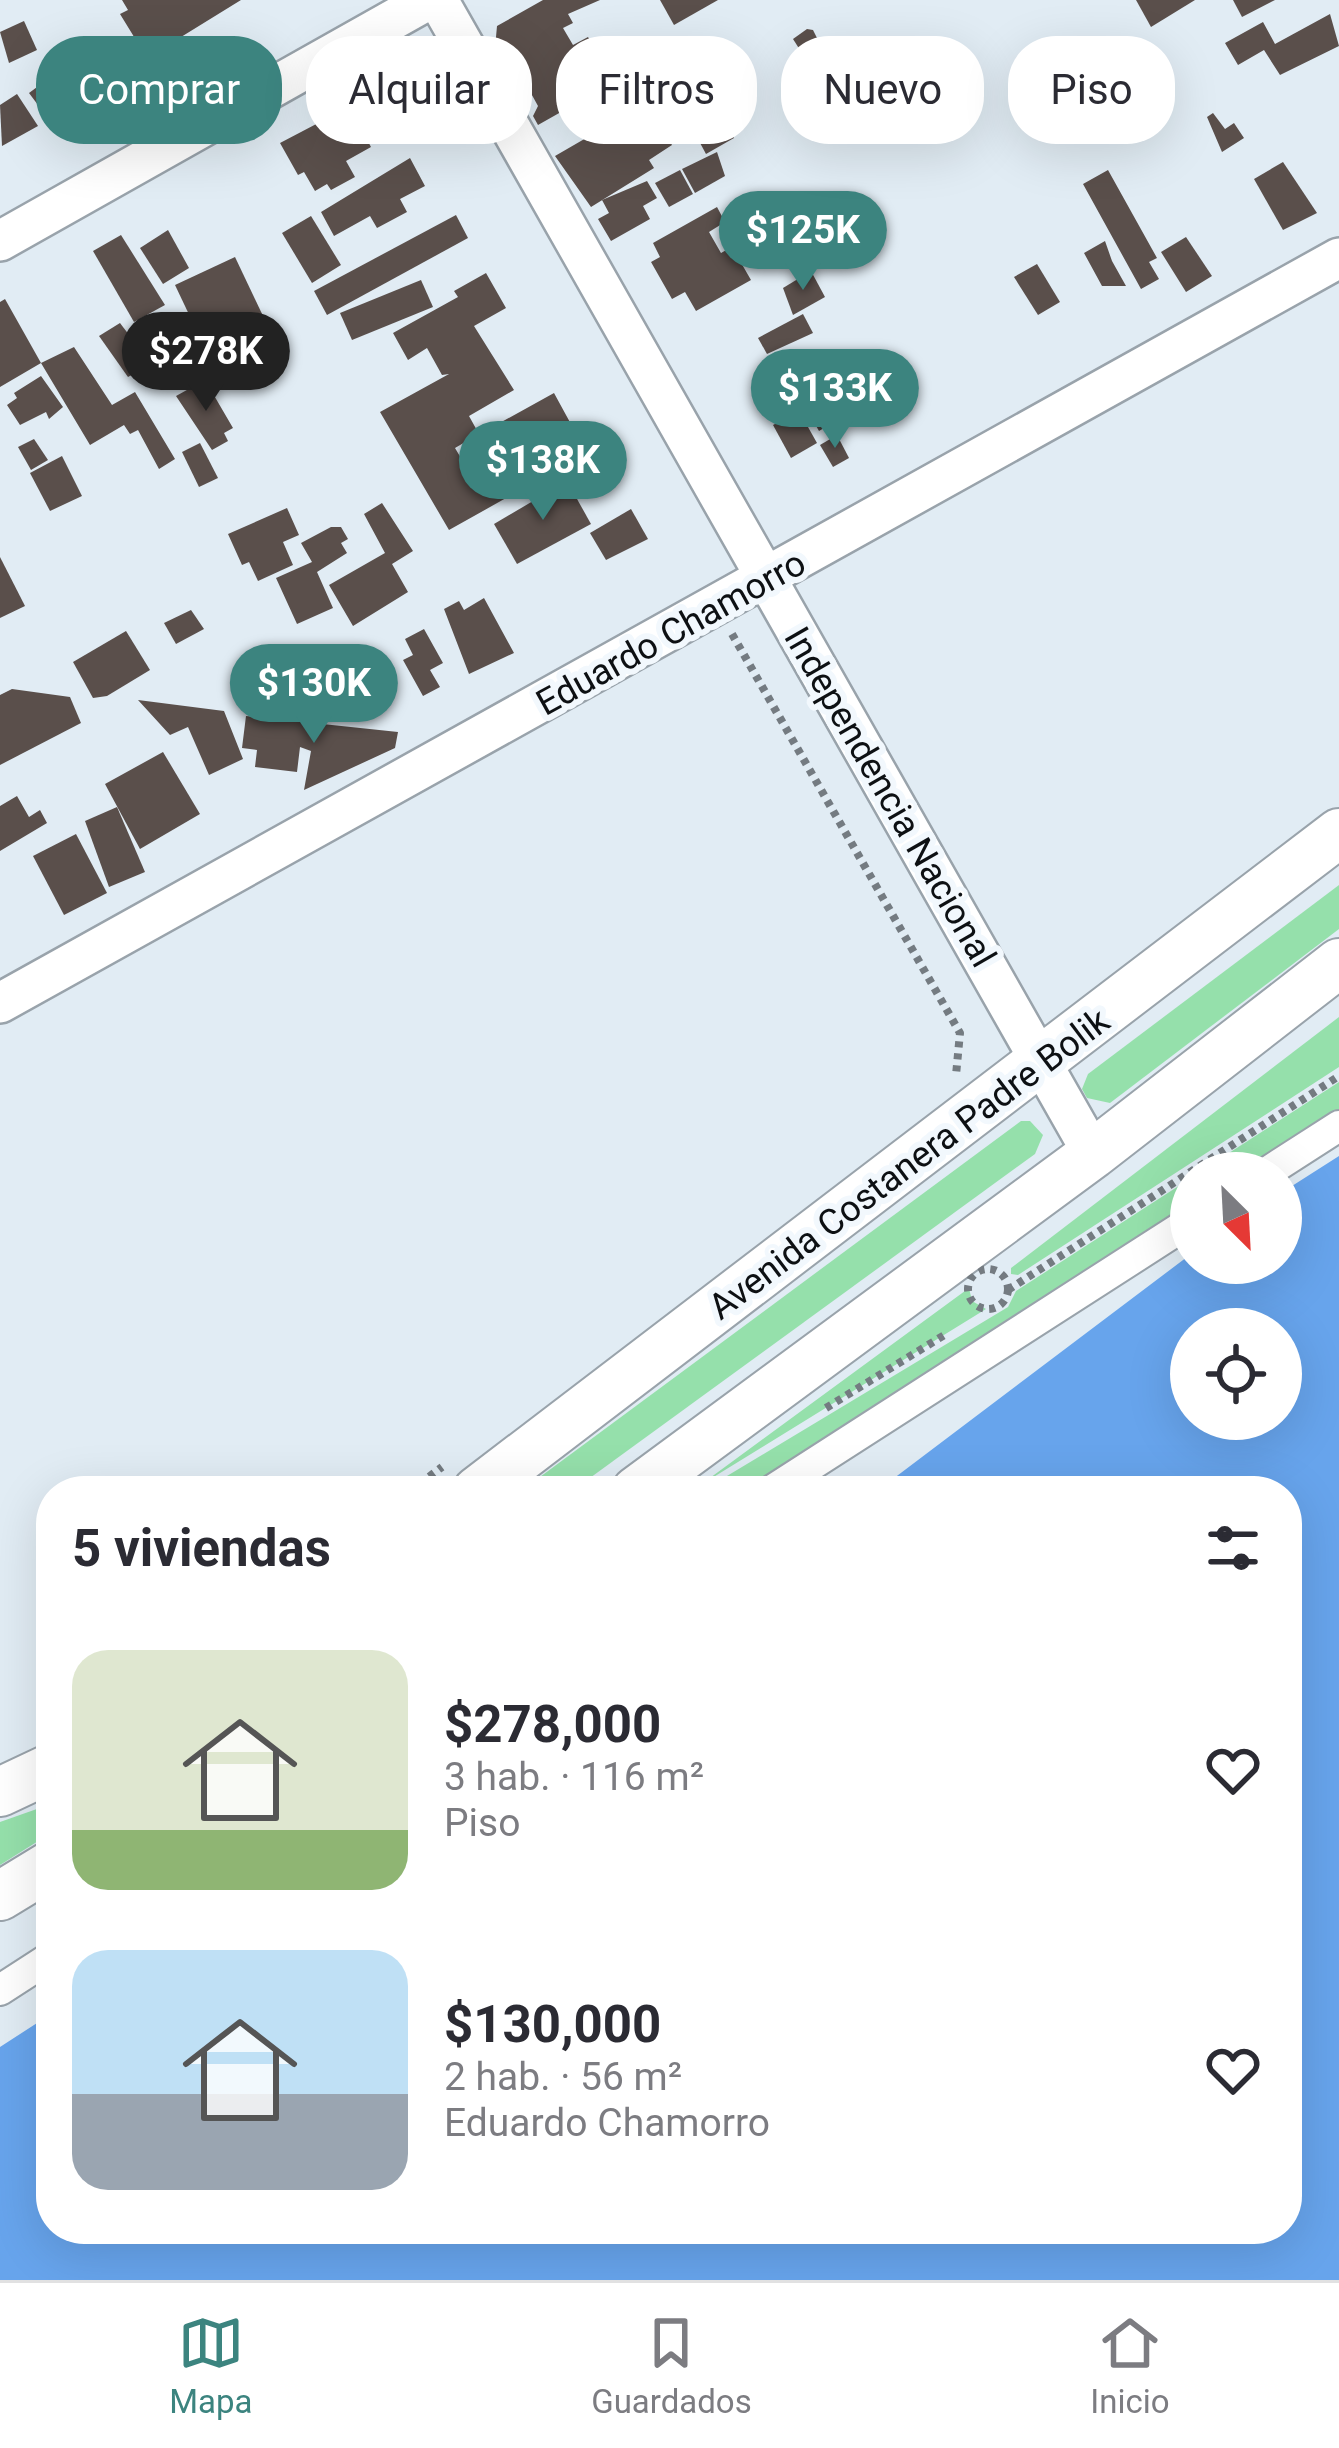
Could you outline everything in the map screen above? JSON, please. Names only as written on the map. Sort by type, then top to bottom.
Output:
[{"type":"street","points":[[0,241],[428,0]]},
{"type":"street","name":"Independencia Nacional","points":[[438,0],[1093,1154]]},
{"type":"street","name":"Eduardo Chamorro","points":[[5,989],[767,580],[1339,258]]},
{"type":"street","name":"Avenida Costanera Padre Bolik","points":[[467,1474],[1041,1064],[1339,833]]},
{"type":"street","points":[[656,1476],[1093,1154],[1339,964]]},
{"type":"street","points":[[1299,1152],[1339,1126]]},
{"type":"street","points":[[794,1476],[1170,1234]]},
{"type":"street","points":[[0,1792],[36,1775]]},
{"type":"street","points":[[0,1896],[36,1874]]},
{"type":"street","points":[[0,1990],[36,1967]]},
{"type":"path","points":[[726,624],[960,1033],[955,1089]]},
{"type":"path","points":[[1008,1290],[1339,1076]]},
{"type":"path","points":[[967,1321],[986,1309]]},
{"type":"path","points":[[814,1415],[948,1333]]},
{"type":"green space","points":[[1339,885],[1339,929],[1110,1103],[1087,1098],[1082,1089],[1088,1074]]},
{"type":"green space","points":[[1339,1017],[1339,1067],[1208,1152],[1170,1152],[1170,1177],[1018,1275],[1011,1274],[1011,1268]]},
{"type":"green space","points":[[1339,1082],[1339,1120],[1289,1152],[1231,1152]]},
{"type":"green space","points":[[1021,1121],[1030,1121],[1043,1135],[1035,1154],[593,1476],[541,1476]]},
{"type":"green space","points":[[1170,1192],[1170,1230],[787,1476],[727,1476],[1008,1307],[1016,1291]]},
{"type":"green space","points":[[969,1288],[972,1301],[986,1309],[715,1476]]},
{"type":"green space","points":[[36,1809],[36,1842],[0,1865],[0,1822]]},
{"type":"water","points":[[1339,1156],[1339,2280],[0,2280],[0,2047],[36,2024],[36,2244],[1302,2244],[1302,1476],[897,1476],[1170,1270],[1170,1284],[1302,1284],[1302,1180]]},
{"type":"building","points":[[122,0],[241,0],[183,36],[134,36],[120,14],[128,10]]},
{"type":"building","points":[[543,0],[600,0],[568,14],[573,23],[563,28],[568,36],[556,36],[556,115],[538,125],[533,116],[538,106],[532,95],[532,36],[496,36],[497,26]]},
{"type":"building","points":[[660,0],[718,0],[674,25]]},
{"type":"building","points":[[1136,0],[1195,0],[1151,27]]},
{"type":"building","points":[[1233,0],[1275,0],[1242,17]]},
{"type":"building","points":[[1330,14],[1339,46],[1280,75],[1264,50],[1238,65],[1225,43],[1263,22],[1275,44]]},
{"type":"building","points":[[24,21],[36,50],[9,63],[0,32]]},
{"type":"building","points":[[17,94],[36,127],[2,146],[0,105]]},
{"type":"building","points":[[1213,113],[1225,129],[1234,123],[1244,138],[1222,152],[1207,117]]},
{"type":"building","points":[[306,129],[306,144],[371,147],[346,161],[355,177],[331,190],[327,184],[315,191],[304,172],[298,175],[282,142]]},
{"type":"building","points":[[576,144],[672,145],[649,160],[654,168],[591,207],[555,156]]},
{"type":"building","points":[[701,144],[724,144],[706,154]]},
{"type":"building","points":[[717,152],[725,176],[695,193],[682,169]]},
{"type":"building","points":[[410,158],[425,186],[400,199],[407,212],[377,228],[370,216],[334,236],[321,212]]},
{"type":"building","points":[[1283,162],[1317,213],[1283,230],[1254,179]]},
{"type":"building","points":[[680,170],[693,194],[669,207],[655,183]]},
{"type":"building","points":[[1108,170],[1157,258],[1149,262],[1159,279],[1141,289],[1083,184]]},
{"type":"building","points":[[647,181],[657,198],[643,206],[650,219],[611,241],[598,219],[609,213],[602,200]]},
{"type":"building","points":[[768,199],[789,233],[740,261],[751,280],[696,311],[685,292],[672,299],[651,262],[660,257],[653,243],[717,207],[725,222],[709,232],[721,253],[766,228],[755,207]]},
{"type":"building","points":[[456,215],[468,238],[327,315],[314,291]]},
{"type":"building","points":[[311,216],[341,265],[312,283],[282,233]]},
{"type":"building","points":[[168,230],[189,268],[163,284],[140,248]]},
{"type":"building","points":[[121,235],[165,305],[134,322],[93,251]]},
{"type":"building","points":[[1186,237],[1212,276],[1186,292],[1161,252]]},
{"type":"building","points":[[1105,241],[1126,286],[1102,286],[1084,253]]},
{"type":"building","points":[[235,257],[273,337],[213,365],[175,285]]},
{"type":"building","points":[[1037,264],[1060,302],[1038,315],[1014,277]]},
{"type":"building","points":[[811,271],[825,297],[793,315],[783,288]]},
{"type":"building","points":[[486,273],[506,308],[474,326],[514,390],[469,416],[479,434],[455,448],[468,470],[487,460],[496,476],[509,469],[487,430],[554,393],[578,437],[523,464],[533,483],[449,530],[380,412],[449,374],[442,375],[427,348],[408,360],[393,333],[458,297],[454,291]]},
{"type":"building","points":[[421,280],[433,307],[352,340],[340,313]]},
{"type":"building","points":[[5,299],[41,363],[0,387],[0,302]]},
{"type":"building","points":[[803,314],[813,333],[767,354],[758,338]]},
{"type":"building","points":[[120,323],[151,364],[128,377],[99,336]]},
{"type":"building","points":[[74,347],[112,405],[135,392],[175,459],[159,469],[138,430],[130,434],[124,425],[90,445],[41,363]]},
{"type":"building","points":[[841,351],[870,401],[819,431],[790,380]]},
{"type":"building","points":[[41,376],[63,407],[49,419],[46,412],[20,425],[7,405],[17,398],[14,393]]},
{"type":"building","points":[[205,380],[233,428],[224,433],[228,441],[212,450],[176,396]]},
{"type":"building","points":[[799,411],[817,443],[791,458],[773,425]]},
{"type":"building","points":[[837,435],[849,458],[833,467],[820,445]]},
{"type":"building","points":[[34,439],[48,460],[31,470],[18,447]]},
{"type":"building","points":[[200,443],[218,478],[199,487],[182,452]]},
{"type":"building","points":[[62,456],[82,496],[50,511],[30,473]]},
{"type":"building","points":[[567,481],[591,524],[517,564],[494,524]]},
{"type":"building","points":[[382,503],[413,551],[392,564],[408,592],[353,626],[329,585],[385,553],[364,514]]},
{"type":"building","points":[[287,508],[299,535],[283,542],[293,565],[258,581],[249,562],[242,565],[228,534]]},
{"type":"building","points":[[631,509],[648,539],[606,560],[590,533]]},
{"type":"building","points":[[331,527],[341,527],[348,539],[341,543],[347,553],[317,572],[333,608],[297,624],[276,578],[312,562],[301,543]]},
{"type":"building","points":[[0,557],[25,606],[0,618]]},
{"type":"building","points":[[484,598],[514,653],[469,674],[444,609],[459,601],[464,610]]},
{"type":"building","points":[[191,610],[204,629],[176,644],[164,623]]},
{"type":"building","points":[[424,629],[443,663],[430,670],[440,687],[423,696],[403,660],[413,655],[405,639]]},
{"type":"building","points":[[126,631],[150,670],[107,696],[93,698],[73,662]]},
{"type":"building","points":[[12,689],[70,697],[81,723],[0,765],[0,695]]},
{"type":"building","points":[[138,700],[224,711],[243,759],[209,775],[188,727],[170,735]]},
{"type":"building","points":[[246,716],[398,732],[395,748],[304,790],[311,751],[300,747],[297,772],[255,767],[257,750],[242,748]]},
{"type":"building","points":[[163,752],[200,814],[140,849],[105,784]]},
{"type":"building","points":[[17,796],[29,817],[40,810],[47,823],[0,851],[0,806]]},
{"type":"building","points":[[117,807],[145,872],[109,887],[85,821]]},
{"type":"building","points":[[76,834],[107,893],[64,915],[33,856]]}]
